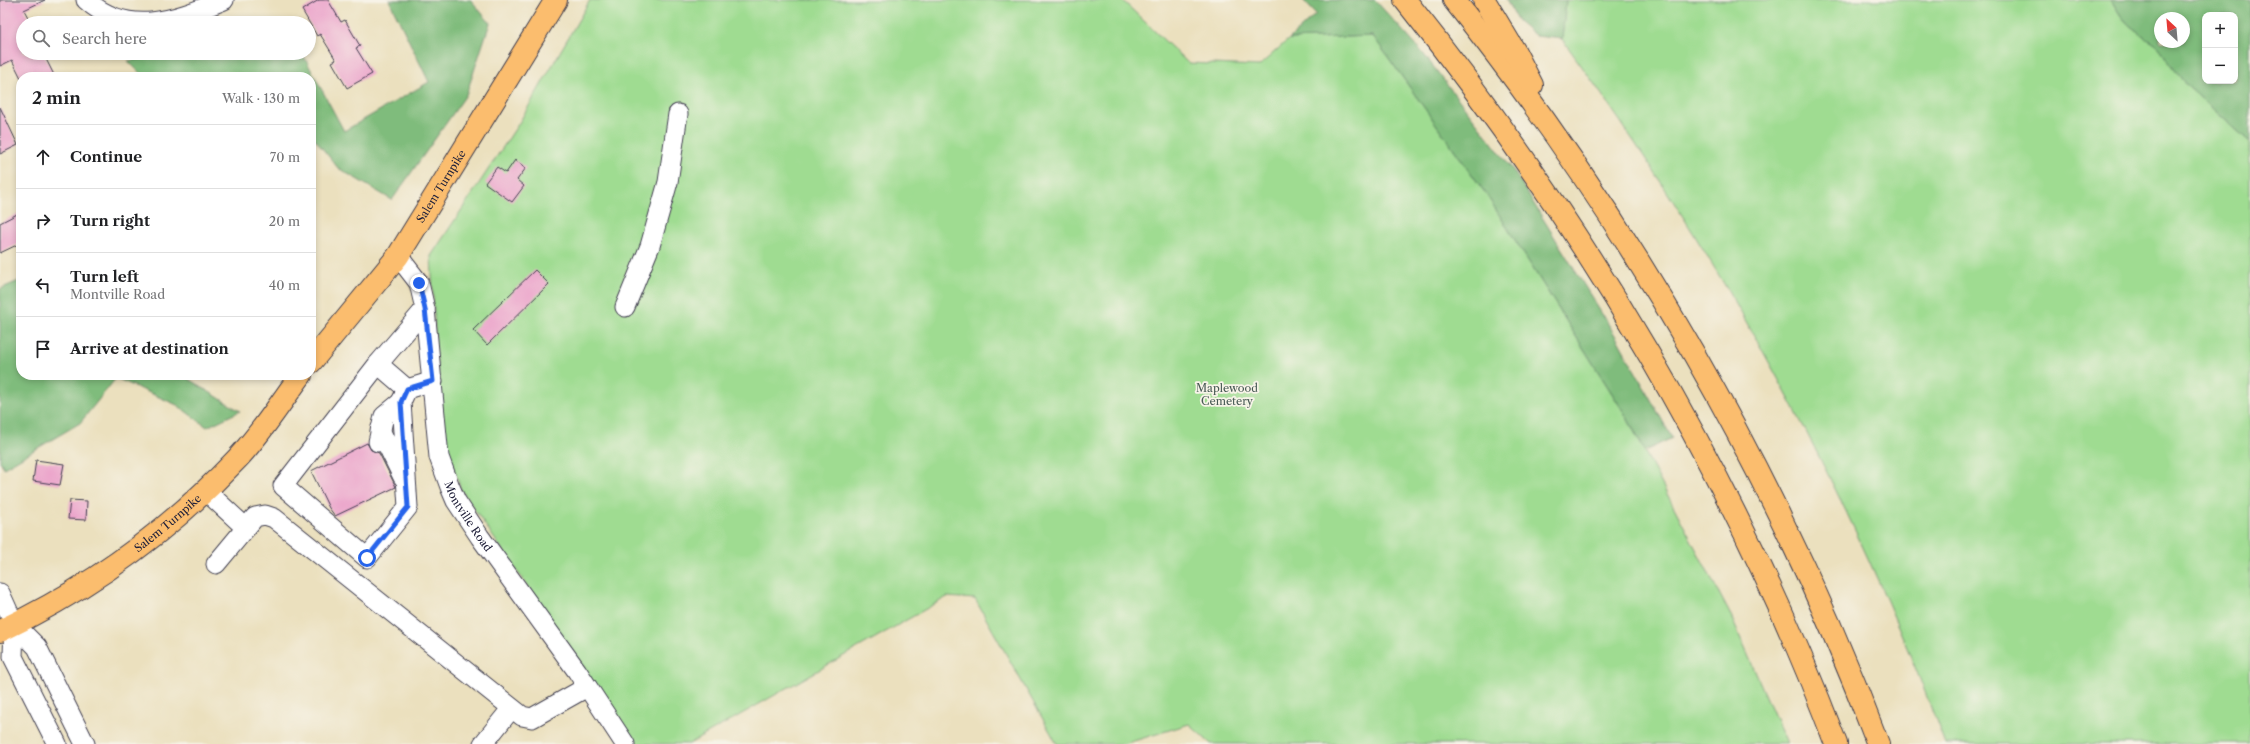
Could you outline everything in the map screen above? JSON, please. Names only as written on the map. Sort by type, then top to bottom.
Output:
[{"type":"main road","points":[[1405,0],[1484,103],[1542,184],[1601,276],[1657,369],[1717,479],[1759,562],[1836,744]]},
{"type":"main road","points":[[1454,0],[1545,120],[1639,262],[1733,426],[1842,653],[1878,744]]},
{"type":"main road","points":[[1484,0],[1523,67],[1545,120]]},
{"type":"main road","name":"Salem Turnpike","points":[[316,356],[398,256],[551,2]]},
{"type":"main road","name":"Salem Turnpike","points":[[7,628],[40,611],[121,561],[183,512],[238,458],[297,380]]},
{"type":"street","points":[[86,0],[114,16]]},
{"type":"street","points":[[183,16],[224,0]]},
{"type":"street","points":[[625,307],[650,246],[668,182],[678,114]]},
{"type":"street","name":"Montville Road","points":[[398,256],[419,283],[425,309],[439,457],[456,501],[587,687],[625,744]]},
{"type":"street","points":[[378,364],[404,396],[408,507],[367,558],[283,486],[378,364],[425,309]]},
{"type":"street","points":[[406,484],[393,472],[381,442],[384,416],[404,396],[433,381]]},
{"type":"street","points":[[206,491],[246,528]]},
{"type":"street","points":[[216,564],[254,517],[265,515],[274,518],[511,709],[522,716],[532,718],[587,687]]},
{"type":"street","points":[[0,593],[13,657],[57,744]]},
{"type":"street","points":[[7,628],[37,647],[85,744]]},
{"type":"street","points":[[483,744],[511,709]]},
{"type":"green space","points":[[389,0],[471,0],[490,23],[466,95],[392,200],[338,168],[316,140],[316,79],[344,131],[429,82]]},
{"type":"green space","name":"Maplewood Cemetery","points":[[590,0],[1122,0],[1188,63],[1259,66],[1289,39],[1373,36],[1486,194],[1625,414],[1729,612],[1787,744],[1211,744],[1189,724],[1124,744],[1057,744],[975,599],[947,597],[689,744],[632,744],[614,712],[461,490],[444,439],[436,353],[431,256],[519,123]]},
{"type":"green space","points":[[1303,0],[1375,0],[1422,52],[1513,170],[1618,340],[1672,438],[1645,451],[1625,414],[1486,194],[1373,36],[1289,39],[1316,14]]},
{"type":"green space","points":[[1506,0],[1566,0],[1562,39],[1536,36],[1518,21]]},
{"type":"green space","points":[[1566,0],[2111,0],[2121,16],[2129,25],[2154,44],[2154,48],[2159,48],[2186,85],[2250,142],[2250,744],[1945,744],[1908,650],[1868,558],[1824,467],[1778,378],[1676,205],[1620,121],[1562,39]]},
{"type":"green space","points":[[2111,0],[2250,0],[2250,142],[2186,85],[2159,48],[2190,48],[2190,12],[2154,12],[2154,44],[2129,25],[2121,16]]},
{"type":"green space","points":[[134,60],[306,60],[312,72],[139,72],[128,61]]},
{"type":"green space","points":[[16,282],[16,380],[114,380],[80,423],[4,468],[0,461],[0,289]]},
{"type":"green space","points":[[121,380],[190,380],[240,411],[207,427],[177,405]]},
{"type":"building","points":[[0,0],[45,0],[24,10],[27,16],[16,16],[16,60],[46,60],[52,72],[18,72],[12,60],[0,66]]},
{"type":"building","points":[[319,0],[328,0],[341,22],[345,20],[360,46],[356,48],[372,74],[347,88],[332,62],[336,60],[320,34],[317,36],[316,34],[316,16],[305,16],[302,10]]},
{"type":"building","points":[[0,107],[16,141],[16,146],[0,154]]},
{"type":"building","points":[[515,160],[526,168],[517,180],[524,186],[512,202],[485,183],[497,167],[506,173]]},
{"type":"building","points":[[16,215],[16,245],[0,253],[0,223]]},
{"type":"building","points":[[535,270],[549,284],[487,345],[473,330]]},
{"type":"building","points":[[367,443],[371,450],[379,453],[396,487],[335,516],[329,508],[311,471]]},
{"type":"building","points":[[36,460],[64,464],[60,485],[33,481]]},
{"type":"building","points":[[70,500],[87,501],[86,520],[68,519]]},
{"type":"route","points":[[367,558],[408,507],[401,402],[407,389],[433,381],[425,309],[419,283]]}]
